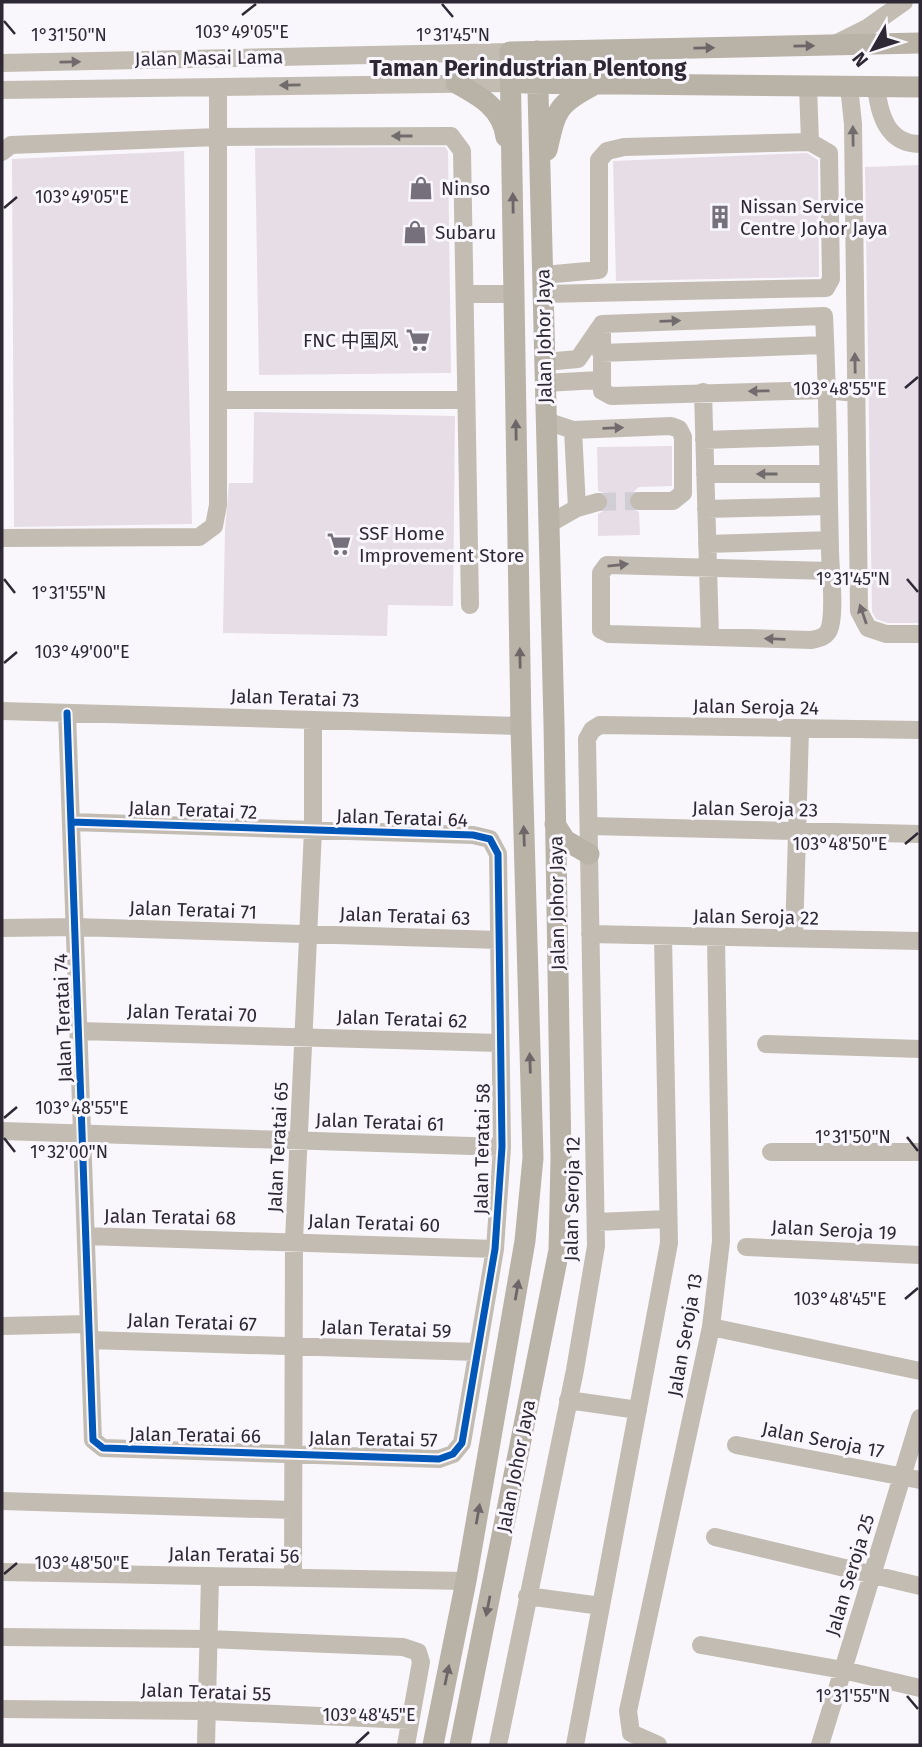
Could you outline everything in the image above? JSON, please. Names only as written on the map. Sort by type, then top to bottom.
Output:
[{"type":"main road","name":"Jalan Masai Lama","points":[[510,52],[920,43]]},
{"type":"main road","name":"Jalan Johor Jaya","points":[[460,1745],[559,1250],[561,1159],[555,824],[537,51]]},
{"type":"main road","name":"Jalan Johor Jaya","points":[[433,1745],[466,1581],[525,1241],[533,1158],[521,726],[510,52]]},
{"type":"main road","points":[[456,83],[495,109],[504,122],[512,173]]},
{"type":"main road","name":"Jalan Masai Lama","points":[[511,83],[920,87]]},
{"type":"main road","points":[[540,175],[554,120],[565,100],[597,84]]},
{"type":"main road","points":[[555,824],[565,840],[589,853]]},
{"type":"street","points":[[833,45],[867,28],[904,2]]},
{"type":"street","name":"Jalan Masai Lama","points":[[2,63],[510,52]]},
{"type":"street","points":[[316,56],[317,84]]},
{"type":"street","name":"Jalan Masai Lama","points":[[2,90],[511,83]]},
{"type":"street","points":[[808,86],[810,142]]},
{"type":"street","points":[[849,86],[853,124],[859,611],[868,628],[886,634],[920,634]]},
{"type":"street","points":[[876,86],[882,121],[890,133],[909,144],[920,144]]},
{"type":"street","points":[[2,538],[199,537],[214,526],[218,505],[218,87]]},
{"type":"street","points":[[2,152],[11,145],[218,137],[451,136],[457,140],[462,151],[470,605]]},
{"type":"street","points":[[543,285],[600,292],[826,288],[831,279],[829,153],[810,142],[624,147],[607,151],[599,160],[600,292]]},
{"type":"street","points":[[543,285],[599,270]]},
{"type":"street","points":[[465,294],[514,293]]},
{"type":"street","points":[[824,317],[831,571],[829,630],[821,638],[610,634],[601,629],[599,621],[601,573],[607,565],[831,571]]},
{"type":"street","points":[[602,324],[855,317]]},
{"type":"street","points":[[602,324],[599,380],[602,391],[611,396],[827,390],[855,393]]},
{"type":"street","points":[[545,373],[578,359],[602,324]]},
{"type":"street","points":[[601,353],[825,345]]},
{"type":"street","points":[[545,373],[599,380]]},
{"type":"street","points":[[703,392],[710,637]]},
{"type":"street","points":[[218,400],[466,400]]},
{"type":"street","points":[[546,421],[573,430],[671,426],[679,429],[683,437],[683,493],[677,500],[639,501]]},
{"type":"street","points":[[573,430],[577,508]]},
{"type":"street","points":[[704,440],[828,436]]},
{"type":"street","points":[[705,474],[828,474]]},
{"type":"street","points":[[549,524],[577,508],[598,502]]},
{"type":"street","points":[[706,509],[829,506]]},
{"type":"street","points":[[707,544],[830,540]]},
{"type":"street","name":"Jalan Teratai 73","points":[[2,711],[521,726]]},
{"type":"street","name":"Jalan Teratai 74","points":[[67,713],[93,1440],[97,1446]]},
{"type":"street","name":"Jalan Teratai 65","points":[[293,1577],[294,1240],[313,830],[313,720]]},
{"type":"street","name":"Jalan Seroja 24","points":[[592,730],[600,725],[920,730]]},
{"type":"street","name":"Jalan Seroja 12","points":[[498,1745],[568,1400],[596,1246],[587,739],[592,730]]},
{"type":"street","points":[[794,938],[800,730]]},
{"type":"street","name":"Jalan Teratai 72","points":[[71,822],[313,830]]},
{"type":"street","name":"Jalan Seroja 23","points":[[589,826],[920,834]]},
{"type":"street","name":"Jalan Teratai 64","points":[[313,830],[474,835],[490,839]]},
{"type":"street","name":"Jalan Teratai 58","points":[[453,1454],[462,1443],[495,1249],[502,1147],[498,854],[490,839]]},
{"type":"street","name":"Jalan Teratai 71","points":[[2,928],[75,927],[309,934]]},
{"type":"street","name":"Jalan Teratai 63","points":[[309,934],[499,940]]},
{"type":"street","name":"Jalan Seroja 22","points":[[590,934],[920,941]]},
{"type":"street","points":[[575,1745],[667,1265],[663,936]]},
{"type":"street","name":"Jalan Seroja 13","points":[[658,1745],[631,1733],[628,1711],[711,1327],[721,1241],[716,937]]},
{"type":"street","name":"Jalan Teratai 70","points":[[79,1031],[305,1038]]},
{"type":"street","name":"Jalan Teratai 62","points":[[305,1038],[499,1043]]},
{"type":"street","points":[[766,1044],[920,1049]]},
{"type":"street","name":"Jalan Teratai 61","points":[[2,1131],[502,1147]]},
{"type":"street","points":[[771,1152],[920,1152]]},
{"type":"street","points":[[596,1222],[668,1219]]},
{"type":"street","name":"Jalan Teratai 68","points":[[86,1236],[294,1240]]},
{"type":"street","name":"Jalan Teratai 60","points":[[294,1240],[495,1249]]},
{"type":"street","name":"Jalan Seroja 19","points":[[746,1247],[920,1255]]},
{"type":"street","name":"Jalan Teratai 67","points":[[2,1326],[293,1347]]},
{"type":"street","points":[[711,1327],[920,1371]]},
{"type":"street","name":"Jalan Teratai 59","points":[[293,1347],[477,1352]]},
{"type":"street","points":[[568,1400],[638,1410]]},
{"type":"street","name":"Jalan Seroja 25","points":[[820,1745],[920,1418]]},
{"type":"street","name":"Jalan Seroja 17","points":[[736,1445],[920,1480]]},
{"type":"street","name":"Jalan Teratai 66","points":[[97,1446],[292,1452]]},
{"type":"street","name":"Jalan Teratai 57","points":[[292,1452],[439,1459],[453,1454]]},
{"type":"street","points":[[2,1501],[292,1510]]},
{"type":"street","points":[[715,1537],[920,1586]]},
{"type":"street","name":"Jalan Teratai 56","points":[[2,1572],[466,1581]]},
{"type":"street","points":[[206,1745],[210,1576]]},
{"type":"street","points":[[527,1597],[601,1606]]},
{"type":"street","points":[[2,1637],[208,1639],[403,1647],[418,1652],[421,1662],[406,1745]]},
{"type":"street","points":[[701,1645],[843,1670],[920,1688]]},
{"type":"street","name":"Jalan Teratai 55","points":[[2,1709],[207,1712],[409,1720]]},
{"type":"building","points":[[445,147],[448,151],[451,373],[259,375],[255,148]]},
{"type":"building","points":[[184,151],[192,524],[14,527],[12,159]]},
{"type":"building","name":"Nissan Service Centre Johor Jaya","points":[[807,153],[818,160],[819,277],[616,281],[613,161]]},
{"type":"building","points":[[920,165],[920,623],[888,623],[876,619],[872,612],[865,167]]},
{"type":"building","name":"SSF Home Improvement Store","points":[[254,412],[455,416],[453,606],[388,605],[387,636],[223,633],[225,529],[229,483],[253,483]]},
{"type":"building","points":[[672,446],[672,486],[639,487],[629,496],[630,507],[639,512],[640,535],[598,536],[598,514],[607,509],[609,500],[605,493],[598,491],[597,447]]},
{"type":"tunnel","points":[[598,502],[639,501]]},
{"type":"cycle path","points":[[67,713],[93,1440],[103,1448],[439,1459],[453,1454],[462,1443],[495,1249],[502,1147],[498,854],[490,839],[473,835],[71,822]]},
{"type":"place","name":"Ninso","points":[[421,188]]},
{"type":"place","name":"Nissan Service Centre Johor Jaya","points":[[720,217]]},
{"type":"place","name":"Subaru","points":[[415,232]]},
{"type":"place","name":"FNC 中国风","points":[[418,340]]},
{"type":"place","name":"SSF Home Improvement Store","points":[[339,544]]},
{"type":"district","name":"Taman Perindustrian Plentong","points":[[528,68]]}]
